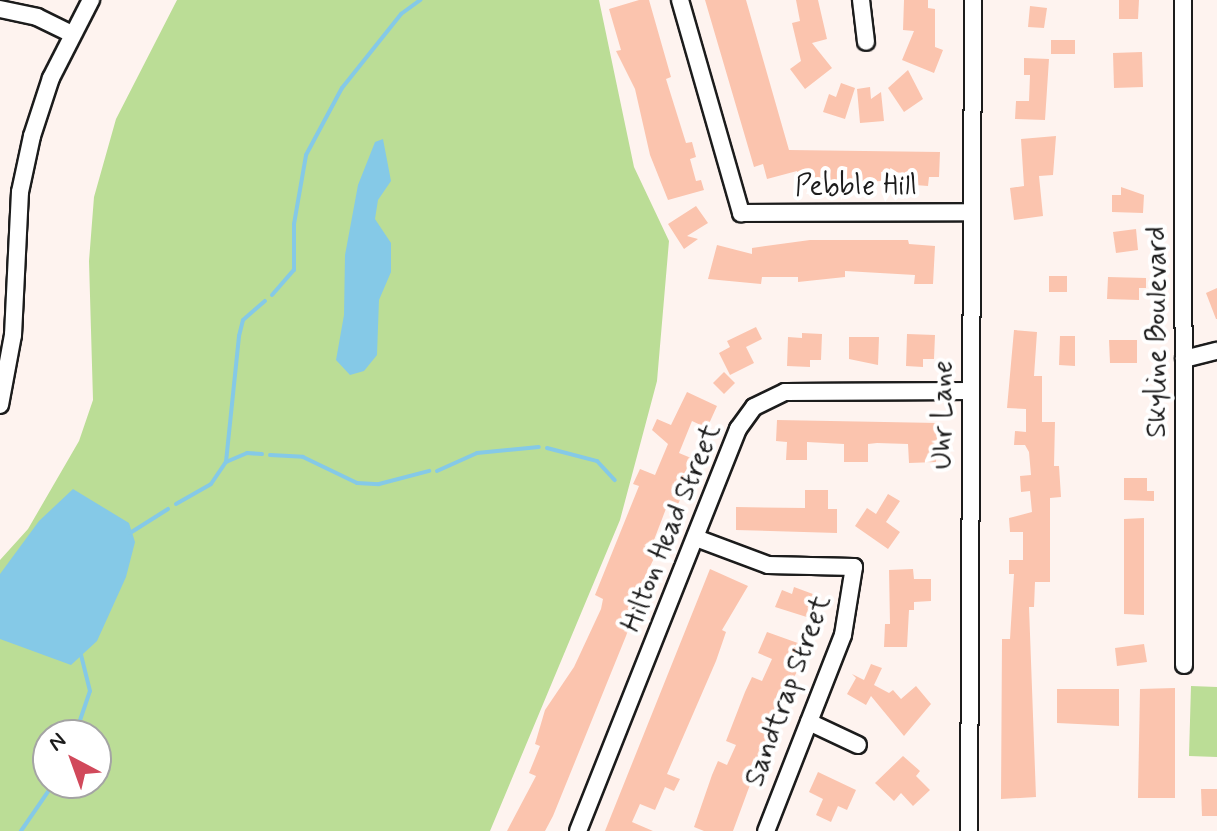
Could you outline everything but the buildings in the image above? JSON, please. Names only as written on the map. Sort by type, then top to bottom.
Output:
[{"type":"street","points":[[0,405],[13,335],[20,192],[51,78],[91,0]]},
{"type":"street","name":"Pebble Hill","points":[[680,0],[741,213],[971,212]]},
{"type":"street","points":[[861,0],[866,42]]},
{"type":"street","name":"Uhr Lane","points":[[969,831],[973,0]]},
{"type":"street","name":"Skyline Boulevard","points":[[1183,0],[1184,665]]},
{"type":"street","points":[[0,9],[37,17],[72,34]]},
{"type":"street","points":[[1184,359],[1217,351]]},
{"type":"street","name":"Hilton Head Street","points":[[578,831],[738,429],[754,407],[785,392],[970,391]]},
{"type":"street","name":"Sandtrap Street","points":[[696,538],[768,565],[854,567],[848,620],[766,831]]},
{"type":"street","points":[[809,722],[858,745]]},
{"type":"green space","points":[[177,0],[599,0],[634,167],[669,241],[657,381],[620,520],[490,831],[0,831],[0,560],[28,529],[79,441],[93,400],[89,261],[94,197],[116,119]]},
{"type":"green space","points":[[1191,686],[1217,687],[1217,757],[1189,756]]},
{"type":"water","points":[[383,139],[391,181],[378,200],[375,219],[391,243],[391,272],[379,300],[377,355],[364,371],[350,375],[336,360],[344,315],[345,255],[358,185],[375,142]]},
{"type":"water","points":[[73,489],[129,523],[135,542],[126,577],[97,641],[71,665],[0,639],[0,574],[39,521]]},
{"type":"waterway","points":[[272,295],[294,270],[294,224],[306,155],[342,88],[401,14],[420,0]]},
{"type":"waterway","points":[[176,504],[211,484],[226,462],[239,336],[243,320],[265,301]]},
{"type":"waterway","points":[[437,471],[477,453],[539,447]]},
{"type":"waterway","points":[[547,448],[597,461],[615,480]]},
{"type":"waterway","points":[[226,462],[247,453],[262,454]]},
{"type":"waterway","points":[[270,455],[303,457],[357,483],[379,484],[429,471]]},
{"type":"waterway","points":[[130,533],[168,509]]},
{"type":"waterway","points":[[80,719],[90,691],[81,655]]},
{"type":"waterway","points":[[21,831],[43,799]]}]
